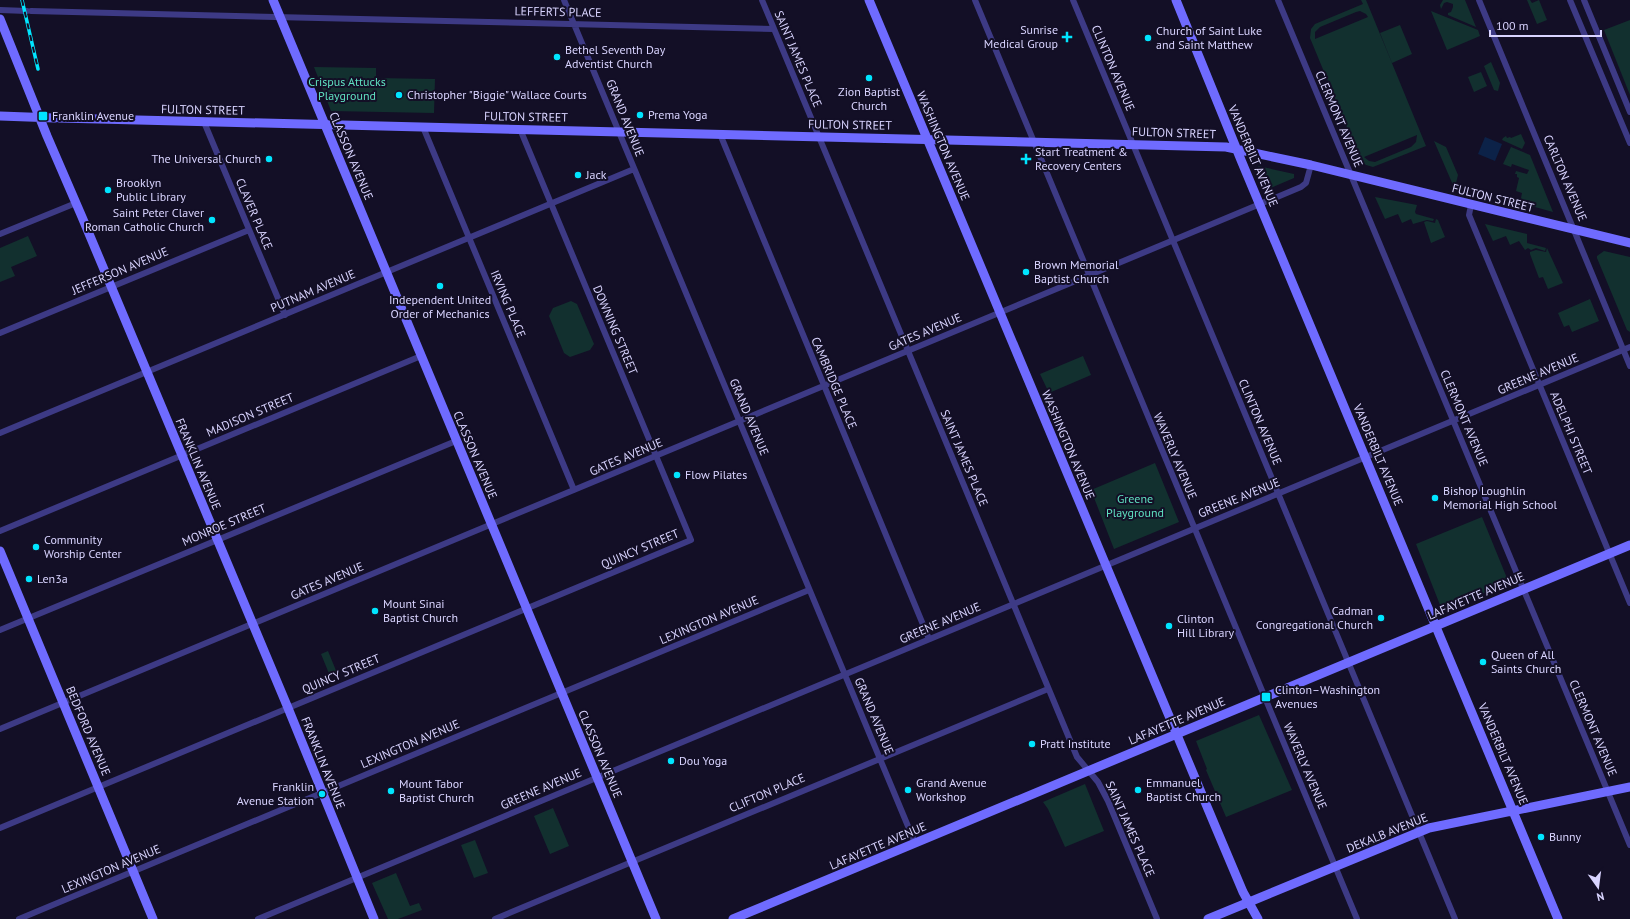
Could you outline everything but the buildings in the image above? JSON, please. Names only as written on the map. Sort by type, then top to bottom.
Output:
[{"type":"main road","name":"CLASSON AVENUE","points":[[273,0],[656,919]]},
{"type":"main road","name":"WASHINGTON AVENUE","points":[[869,0],[1176,734],[1249,902],[1258,919]]},
{"type":"main road","name":"VANDERBILT AVENUE","points":[[1176,0],[1236,148],[1558,919]]},
{"type":"main road","name":"FRANKLIN AVENUE","points":[[0,19],[288,708],[374,919]]},
{"type":"main road","name":"FULTON STREET","points":[[0,116],[1226,146],[1311,165],[1630,244]]},
{"type":"main road","name":"LAFAYETTE AVENUE","points":[[733,919],[1630,545]]},
{"type":"main road","name":"BEDFORD AVENUE","points":[[0,551],[153,919]]},
{"type":"main road","name":"DEKALB AVENUE","points":[[1208,919],[1429,828],[1630,787]]},
{"type":"street","name":"GRAND AVENUE","points":[[564,0],[915,843]]},
{"type":"street","name":"SAINT JAMES PLACE","points":[[762,0],[1077,757],[1098,782],[1108,801],[1157,919]]},
{"type":"street","name":"WAVERLY AVENUE","points":[[975,0],[1357,919]]},
{"type":"street","name":"CLINTON AVENUE","points":[[1073,0],[1455,919]]},
{"type":"street","name":"CLERMONT AVENUE","points":[[1278,0],[1630,845]]},
{"type":"street","name":"CARLTON AVENUE","points":[[1479,0],[1630,366]]},
{"type":"street","points":[[1570,0],[1630,143]]},
{"type":"street","points":[[1584,0],[1630,112]]},
{"type":"street","name":"LEFFERTS PLACE","points":[[0,10],[774,29]]},
{"type":"street","points":[[1620,118],[1630,116]]},
{"type":"street","name":"CLAVER PLACE","points":[[204,122],[285,314]]},
{"type":"street","name":"IRVING PLACE","points":[[423,127],[574,490]]},
{"type":"street","name":"DOWNING STREET","points":[[520,129],[691,540]]},
{"type":"street","name":"CAMBRIDGE PLACE","points":[[720,134],[929,639]]},
{"type":"street","name":"GATES AVENUE","points":[[0,729],[1304,186],[1311,165]]},
{"type":"street","name":"PUTNAM AVENUE","points":[[0,433],[634,169]]},
{"type":"street","points":[[0,234],[76,203]]},
{"type":"street","name":"ADELPHI STREET","points":[[1471,205],[1469,215],[1630,603]]},
{"type":"street","name":"JEFFERSON AVENUE","points":[[0,333],[249,230]]},
{"type":"street","name":"GREENE AVENUE","points":[[258,919],[1630,347]]},
{"type":"street","name":"MADISON STREET","points":[[0,531],[421,356]]},
{"type":"street","name":"MONROE STREET","points":[[0,630],[456,441]]},
{"type":"street","name":"QUINCY STREET","points":[[0,828],[691,540]]},
{"type":"street","name":"LEXINGTON AVENUE","points":[[19,919],[809,590]]},
{"type":"street","name":"CLIFTON PLACE","points":[[495,919],[1048,689]]},
{"type":"green space","points":[[1361,0],[1366,0],[1426,146],[1373,167],[1366,165],[1361,161],[1310,38],[1311,29],[1315,24],[1363,4]],"holes":[[[1360,11],[1368,17],[1315,39],[1315,32],[1320,27]],[[1417,135],[1416,142],[1411,147],[1375,162],[1369,161],[1364,157]]]},
{"type":"green space","points":[[1443,0],[1465,0],[1476,27],[1448,15],[1448,13],[1451,12],[1453,4],[1447,2],[1444,3],[1441,9],[1440,5]]},
{"type":"green space","points":[[1527,0],[1530,0],[1532,3],[1539,0],[1547,20],[1537,24]]},
{"type":"green space","points":[[1431,11],[1478,30],[1480,36],[1447,50]]},
{"type":"green space","points":[[1630,20],[1630,95],[1604,30]]},
{"type":"green space","points":[[1400,25],[1412,54],[1392,63],[1380,33]]},
{"type":"green space","points":[[1491,62],[1500,83],[1498,91],[1494,90],[1484,66]]},
{"type":"green space","name":"Crispus Attucks Playground","points":[[314,67],[376,68],[376,78],[435,79],[434,113],[331,111]]},
{"type":"green space","points":[[1481,72],[1487,86],[1474,92],[1468,77]]},
{"type":"green space","points":[[1521,134],[1525,143],[1522,149],[1502,140],[1506,136],[1507,138],[1511,138]]},
{"type":"green space","points":[[1434,141],[1446,147],[1458,175],[1456,183],[1453,185]]},
{"type":"green space","points":[[1511,147],[1530,155],[1553,212],[1520,203],[1522,193],[1516,191],[1519,178],[1517,177],[1517,174],[1515,174],[1516,171],[1527,174],[1529,170],[1512,164],[1511,167],[1503,164]]},
{"type":"green space","points":[[1258,166],[1294,174],[1294,178],[1268,189]]},
{"type":"green space","points":[[1375,197],[1417,205],[1415,212],[1416,214],[1434,219],[1433,221],[1427,220],[1413,224],[1411,219],[1402,223],[1398,214],[1385,219]]},
{"type":"green space","points":[[1436,219],[1438,220],[1445,237],[1431,243],[1424,222],[1427,221],[1435,223]]},
{"type":"green space","points":[[1485,224],[1527,234],[1527,243],[1546,248],[1545,251],[1536,248],[1531,250],[1528,248],[1525,250],[1519,241],[1510,245],[1506,236],[1493,241]]},
{"type":"green space","points":[[28,236],[37,256],[11,267],[15,276],[0,282],[0,248]]},
{"type":"green space","points":[[1547,248],[1563,283],[1548,289],[1543,277],[1539,278],[1530,254],[1530,252],[1536,250],[1546,252]]},
{"type":"green space","points":[[1604,251],[1630,257],[1630,332],[1627,330],[1597,258],[1597,256]]},
{"type":"green space","points":[[1590,299],[1599,321],[1572,332],[1569,325],[1564,327],[1558,313]]},
{"type":"green space","points":[[571,301],[577,304],[594,344],[590,350],[570,357],[564,353],[549,316],[553,308]]},
{"type":"green space","points":[[1083,356],[1091,375],[1049,393],[1040,374]]},
{"type":"green space","name":"Greene Playground","points":[[1155,463],[1179,522],[1114,549],[1091,490]]},
{"type":"green space","points":[[1482,517],[1509,583],[1442,610],[1416,544]]},
{"type":"green space","points":[[328,651],[337,673],[330,676],[321,654]]},
{"type":"green space","points":[[1259,715],[1292,790],[1226,817],[1206,770],[1207,769],[1196,741]]},
{"type":"green space","points":[[1085,784],[1104,831],[1065,847],[1048,809],[1043,802]]},
{"type":"green space","points":[[553,808],[569,846],[550,854],[534,816]]},
{"type":"green space","points":[[475,840],[488,873],[474,878],[461,845]]},
{"type":"green space","points":[[396,873],[410,906],[419,903],[422,910],[398,919],[388,919],[372,883]]},
{"type":"water","points":[[1485,137],[1502,144],[1495,161],[1478,154]]},
{"type":"railway","points":[[22,0],[38,69]]},
{"type":"place","name":"Sunrise Medical Group","points":[[1067,37]]},
{"type":"place","name":"Church of Saint Luke and Saint Matthew","points":[[1148,38]]},
{"type":"place","name":"Bethel Seventh Day Adventist Church","points":[[557,57]]},
{"type":"place","name":"Zion Baptist Church","points":[[869,78]]},
{"type":"place","name":"Christopher \"Biggie\" Wallace Courts","points":[[399,95]]},
{"type":"place","name":"Prema Yoga","points":[[640,115]]},
{"type":"place","name":"Franklin Avenue","points":[[43,116]]},
{"type":"place","name":"The Universal Church","points":[[269,159]]},
{"type":"place","name":"Start Treatment & Recovery Centers","points":[[1026,159]]},
{"type":"place","name":"Jack","points":[[578,175]]},
{"type":"place","name":"Brooklyn Public Library","points":[[108,190]]},
{"type":"place","name":"Saint Peter Claver Roman Catholic Church","points":[[212,220]]},
{"type":"place","name":"Brown Memorial Baptist Church","points":[[1026,272]]},
{"type":"place","name":"Independent United Order of Mechanics","points":[[440,286]]},
{"type":"place","name":"Flow Pilates","points":[[677,475]]},
{"type":"place","name":"Bishop Loughlin Memorial High School","points":[[1435,498]]},
{"type":"place","name":"Community Worship Center","points":[[36,547]]},
{"type":"place","name":"Len3a","points":[[29,579]]},
{"type":"place","name":"Mount Sinai Baptist Church","points":[[375,611]]},
{"type":"place","name":"Cadman Congregational Church","points":[[1381,618]]},
{"type":"place","name":"Clinton Hill Library","points":[[1169,626]]},
{"type":"place","name":"Queen of All Saints Church","points":[[1483,662]]},
{"type":"place","name":"Clinton–Washington Avenues","points":[[1266,697]]},
{"type":"place","name":"Pratt Institute","points":[[1032,744]]},
{"type":"place","name":"Dou Yoga","points":[[671,761]]},
{"type":"place","name":"Grand Avenue Workshop","points":[[908,790]]},
{"type":"place","name":"Emmanuel Baptist Church","points":[[1138,790]]},
{"type":"place","name":"Mount Tabor Baptist Church","points":[[391,791]]},
{"type":"place","name":"Franklin Avenue Station","points":[[322,794]]},
{"type":"place","name":"Bunny","points":[[1541,837]]}]
